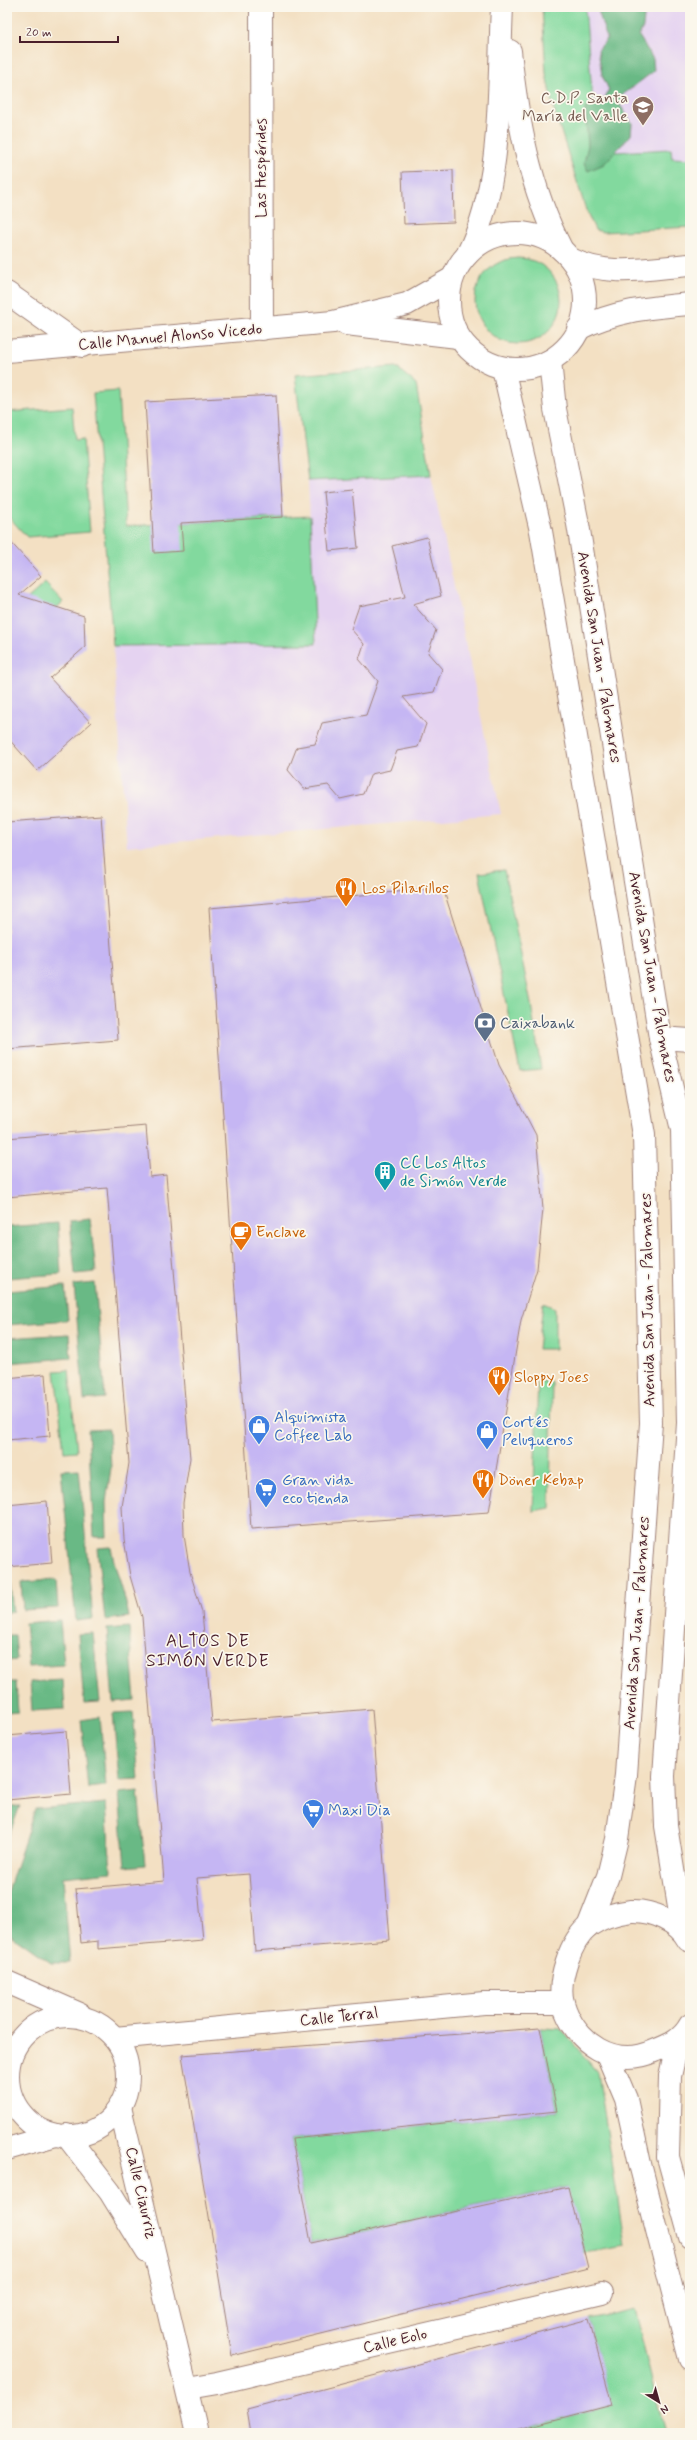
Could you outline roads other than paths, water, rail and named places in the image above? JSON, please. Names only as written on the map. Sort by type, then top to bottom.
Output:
[{"type":"street","name":"Las Hespérides","points":[[261,7],[262,329]]},
{"type":"street","points":[[502,7],[492,172],[484,214],[466,256],[451,279],[448,296],[449,311],[458,337],[475,355],[503,368],[526,368],[550,361],[572,342],[584,316],[585,295],[581,277],[544,213],[530,167],[511,63],[506,7]]},
{"type":"street","points":[[466,256],[475,247],[494,236],[515,232],[537,236],[556,244],[567,255],[583,265],[602,270],[690,265]]},
{"type":"street","name":"Calle Manuel Alonso Vicedo","points":[[7,350],[82,346],[333,322],[407,304],[451,279]]},
{"type":"street","points":[[7,293],[82,346]]},
{"type":"street","points":[[578,329],[612,314],[636,308],[690,304]]},
{"type":"street","name":"Calle Manuel Alonso Vicedo","points":[[333,322],[458,337]]},
{"type":"street","name":"Avenida San Juan - Palomares","points":[[550,361],[555,409],[578,524],[660,1038],[682,1130],[688,1423],[664,1776],[666,1826],[687,1938]]},
{"type":"street","name":"Avenida San Juan - Palomares","points":[[503,368],[541,531],[644,1135],[651,1423],[626,1775],[617,1839],[608,1876],[588,1927],[566,1961],[561,1982],[563,2003],[574,2027],[594,2046],[607,2054]]},
{"type":"street","points":[[660,1038],[690,1040]]},
{"type":"street","points":[[588,1927],[614,1913],[634,1911],[658,1916],[687,1938]]},
{"type":"street","points":[[7,1982],[92,2020],[115,2038],[127,2063],[128,2084],[120,2106],[112,2117],[96,2130],[76,2136],[61,2135],[36,2127],[24,2118],[12,2098],[7,2079],[8,2059],[22,2036],[34,2026],[50,2018],[71,2015],[92,2020]]},
{"type":"street","name":"Calle Terral","points":[[115,2038],[484,2003],[563,2003]]},
{"type":"street","points":[[607,2054],[623,2059],[644,2056],[684,2033]]},
{"type":"street","points":[[684,2033],[670,2076],[668,2157],[690,2237]]},
{"type":"street","points":[[607,2054],[626,2099],[640,2164],[690,2359]]},
{"type":"street","name":"Calle Ciaurriz","points":[[120,2106],[188,2388],[197,2433]]},
{"type":"street","points":[[7,2149],[61,2135]]},
{"type":"street","name":"Calle Ciaurriz","points":[[61,2135],[110,2192],[135,2230],[161,2280]]},
{"type":"street","name":"Calle Eolo","points":[[188,2388],[217,2383],[602,2293]]},
{"type":"place","name":"C.D.P. Santa María del Valle","points":[[643,126]]},
{"type":"place","name":"Los Pilarillos","points":[[346,908]]},
{"type":"place","name":"Caixabank","points":[[485,1042]]},
{"type":"place","name":"CC Los Altos de Simón Verde","points":[[385,1192]]},
{"type":"place","name":"Enclave","points":[[241,1252]]},
{"type":"place","name":"Sloppy Joes","points":[[499,1396]]},
{"type":"place","name":"Alquimista Coffee Lab","points":[[259,1446]]},
{"type":"place","name":"Cortés Peluqueros","points":[[487,1450]]},
{"type":"place","name":"Döner Kebap","points":[[483,1500]]},
{"type":"place","name":"Gran vida eco tienda","points":[[266,1508]]},
{"type":"place","name":"Maxi Dia","points":[[313,1830]]},
{"type":"district","name":"ALTOS DE SIMÓN VERDE","points":[[208,1651]]}]
